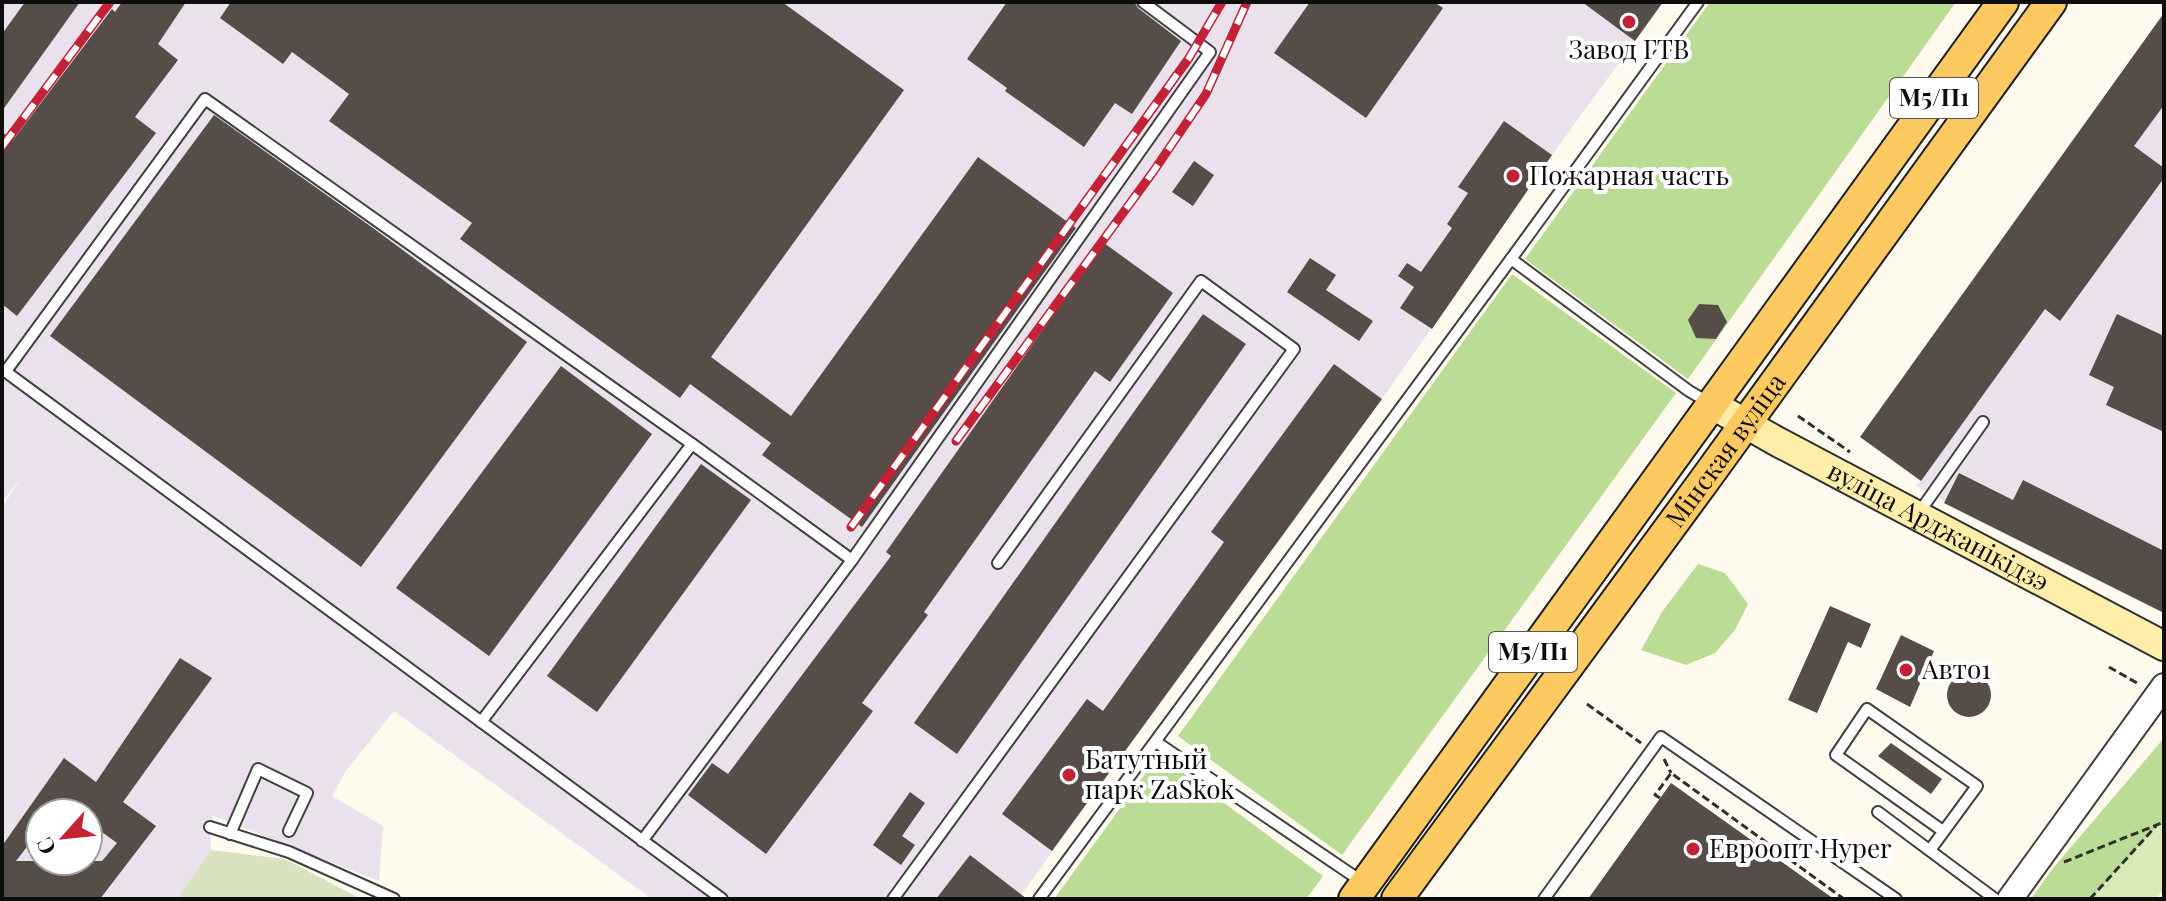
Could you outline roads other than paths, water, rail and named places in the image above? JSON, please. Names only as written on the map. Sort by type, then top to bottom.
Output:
[{"type":"main road","name":"Мінская вуліца","points":[[1360,892],[2003,2]]},
{"type":"main road","name":"Мінская вуліца","points":[[1397,899],[2051,2]]},
{"type":"main road","name":"вуліца Арджанікідзэ","points":[[1713,405],[2164,646]]},
{"type":"street","points":[[2010,899],[2161,690]]},
{"type":"lane","points":[[642,841],[852,560],[1210,52],[1143,2]]},
{"type":"lane","points":[[1039,899],[1698,2]]},
{"type":"lane","points":[[722,899],[4,370],[205,99],[852,560]]},
{"type":"lane","points":[[1511,259],[1689,391],[1713,405]]},
{"type":"lane","points":[[893,899],[1294,349],[1201,281],[998,563]]},
{"type":"lane","points":[[1917,516],[1983,422]]},
{"type":"lane","points":[[481,722],[692,444]]},
{"type":"lane","points":[[1930,850],[1977,786],[1867,709],[1836,755],[1943,831]]},
{"type":"lane","points":[[1544,899],[1661,737],[1896,899]]},
{"type":"lane","points":[[1156,742],[1360,892]]},
{"type":"lane","points":[[230,834],[258,769],[307,793],[289,831]]},
{"type":"lane","points":[[1878,812],[1995,899]]},
{"type":"lane","points":[[210,827],[289,852],[394,899]]},
{"type":"railway","points":[[2,147],[110,2]]},
{"type":"railway","points":[[851,527],[1189,58],[1222,2]]},
{"type":"railway","points":[[956,441],[1153,172],[1206,94],[1247,2]]},
{"type":"place","name":"Завод ГТВ","points":[[1629,22]]},
{"type":"place","name":"Пожарная часть","points":[[1513,176]]},
{"type":"place","name":"Авто1","points":[[1906,670]]},
{"type":"place","name":"Батутный парк ZaSkok","points":[[1069,775]]},
{"type":"place","name":"Евроопт Hyper","points":[[1693,849]]}]
